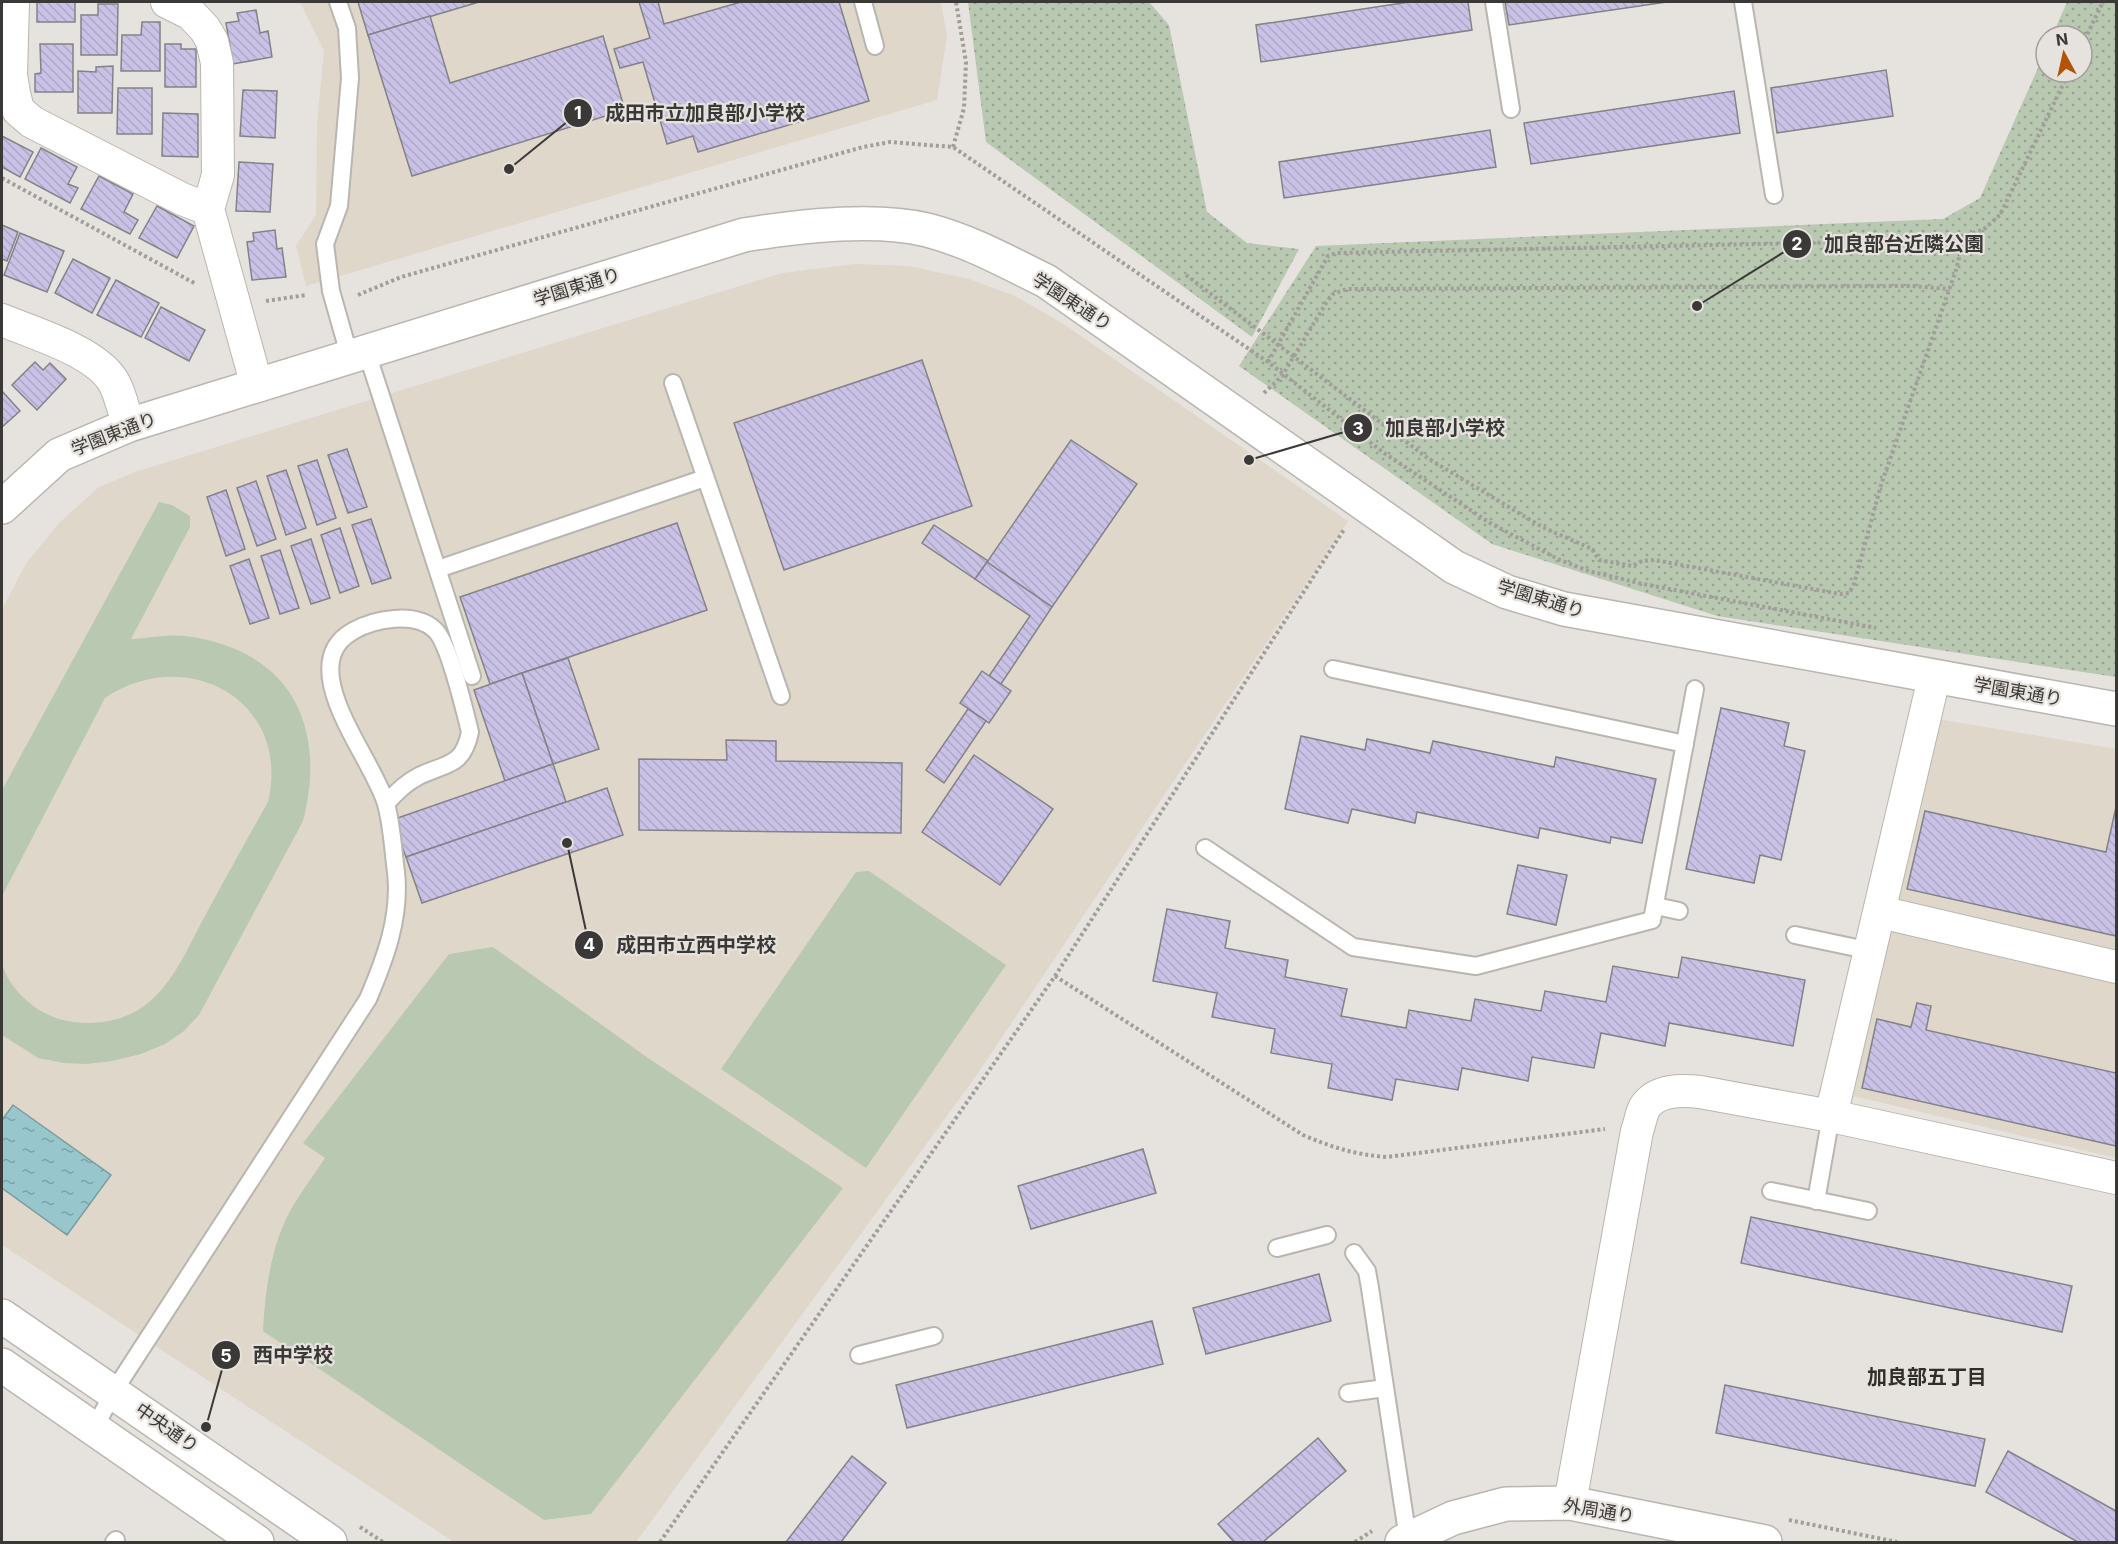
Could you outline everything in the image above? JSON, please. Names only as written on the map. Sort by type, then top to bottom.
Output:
[{"type":"street","points":[[14,2],[12,75],[18,110],[32,122],[182,199],[208,209]]},
{"type":"street","points":[[167,2],[191,14],[212,40],[217,63],[218,175],[208,209],[257,386]]},
{"type":"street","name":"学園東通り","points":[[2,507],[59,455],[129,426],[744,235],[804,225],[870,225],[926,230],[975,246],[1046,281],[1454,567],[1507,592],[1564,609],[1934,678],[2116,709]]},
{"type":"street","points":[[2,321],[69,348],[103,369],[113,380],[129,426]]},
{"type":"street","points":[[1831,1116],[1934,678]]},
{"type":"street","points":[[1880,912],[2116,968]]},
{"type":"street","points":[[1570,1503],[1637,1131],[1645,1107],[1662,1095],[1678,1089],[1831,1116],[2116,1178]]},
{"type":"street","name":"中央通り","points":[[2,1316],[330,1542]]},
{"type":"street","points":[[2,1365],[257,1542]]},
{"type":"street","name":"外周通り","points":[[1405,1541],[1453,1518],[1506,1504],[1570,1503],[1766,1542]]},
{"type":"lane","points":[[338,2],[347,28],[350,78],[339,206],[325,244],[331,291],[358,356],[438,569],[472,676]]},
{"type":"lane","points":[[863,2],[875,46]]},
{"type":"lane","points":[[1494,2],[1511,109]]},
{"type":"lane","points":[[1743,2],[1774,195]]},
{"type":"lane","points":[[673,383],[781,696]]},
{"type":"lane","points":[[438,569],[705,478]]},
{"type":"lane","points":[[94,1429],[114,1391],[369,999],[386,956],[394,922],[396,875],[386,804],[330,685],[331,659],[341,637],[365,624],[390,619],[410,619],[435,630],[447,653],[470,732],[467,746],[456,762],[403,785],[386,804]]},
{"type":"lane","points":[[1333,669],[1685,744]]},
{"type":"lane","points":[[1206,848],[1353,947],[1476,966],[1652,920],[1695,689]]},
{"type":"lane","points":[[1656,906],[1679,911]]},
{"type":"lane","points":[[1795,935],[1870,951]]},
{"type":"lane","points":[[1816,1201],[1831,1116]]},
{"type":"lane","points":[[1771,1191],[1868,1211]]},
{"type":"lane","points":[[1277,1248],[1327,1234]]},
{"type":"lane","points":[[1354,1253],[1367,1271],[1405,1541]]},
{"type":"lane","points":[[859,1355],[934,1336]]},
{"type":"lane","points":[[1348,1393],[1385,1388]]},
{"type":"path","points":[[953,147],[963,108],[966,62],[956,2]]},
{"type":"path","points":[[2092,24],[2103,2]]},
{"type":"path","points":[[1268,362],[1328,256],[1337,253],[1949,240],[1983,230],[2000,215],[2063,84]]},
{"type":"path","points":[[2,178],[236,305],[331,291],[360,295]]},
{"type":"path","points":[[1186,275],[1429,459],[1542,527],[1592,549],[1599,560],[1632,566],[1642,561],[1654,560],[1839,594],[1849,592],[1854,584],[1881,485],[1950,289],[1961,250],[1960,237]]},
{"type":"path","points":[[1282,376],[1326,303],[1333,294],[1347,289],[1913,286],[1950,289]]},
{"type":"path","points":[[660,1542],[1055,976],[1362,503]]},
{"type":"path","points":[[1055,976],[1303,1135],[1360,1155],[1387,1157],[1616,1127],[1637,1131]]},
{"type":"shaded area","points":[[300,2],[941,2],[947,36],[937,100],[306,286],[296,246],[316,215],[317,124],[324,51]]},
{"type":"shaded area","points":[[855,264],[909,266],[969,279],[1015,296],[1065,325],[1348,521],[976,1076],[636,1542],[454,1542],[2,1245],[2,609],[27,562],[59,523],[99,487],[135,472],[782,273]]},
{"type":"shaded area","points":[[1938,719],[2116,749],[2116,1158],[1853,1096]]},
{"type":"green space","points":[[968,2],[1149,2],[1169,25],[1207,212],[1247,243],[1299,249],[1252,337],[986,142]]},
{"type":"green space","points":[[2067,2],[2116,2],[2116,677],[1717,616],[1492,544],[1239,366],[1316,246],[1943,219],[1980,198],[2034,77],[2034,84],[2094,84],[2094,24],[2057,24]]},
{"type":"green space","points":[[159,502],[172,505],[190,516],[190,527],[131,639],[185,636],[221,644],[251,657],[275,675],[292,697],[304,723],[310,753],[309,786],[303,821],[199,1015],[184,1031],[165,1044],[141,1054],[112,1061],[87,1064],[64,1063],[38,1058],[2,1035],[2,964],[11,982],[24,998],[41,1011],[59,1019],[79,1023],[110,1021],[138,1010],[150,1001],[170,979],[268,802],[271,766],[264,735],[249,710],[226,692],[199,680],[168,677],[137,683],[105,698],[2,896],[2,790]]},
{"type":"green space","points":[[869,871],[1006,965],[866,1168],[721,1069],[856,872]]},
{"type":"green space","points":[[493,947],[648,1058],[843,1188],[591,1514],[544,1520],[263,1331],[271,1264],[281,1231],[296,1201],[325,1158],[303,1143],[449,954]]},
{"type":"water","points":[[13,1105],[111,1175],[67,1235],[2,1188],[2,1120]]},
{"type":"building","points":[[37,2],[75,2],[75,22],[37,22]]},
{"type":"building","points":[[358,2],[479,2],[368,35]]},
{"type":"building","points":[[639,2],[658,2],[664,24],[741,2],[839,2],[869,101],[698,152],[693,136],[667,144],[643,62],[620,68],[614,49],[650,38]]},
{"type":"building","points":[[1409,2],[1468,2],[1472,30],[1261,62],[1256,25]]},
{"type":"building","points":[[1505,2],[1667,2],[1509,25]]},
{"type":"building","points":[[98,4],[118,4],[117,55],[81,55],[81,15],[98,15]]},
{"type":"building","points":[[256,10],[260,33],[268,31],[272,57],[233,64],[226,23],[239,21],[237,13]]},
{"type":"building","points":[[430,16],[450,83],[603,36],[625,110],[412,176],[368,35]]},
{"type":"building","points":[[142,22],[160,22],[160,71],[121,71],[122,35],[141,35]]},
{"type":"building","points":[[40,44],[73,44],[73,92],[35,92],[35,74],[41,73]]},
{"type":"building","points":[[165,44],[181,44],[181,49],[196,49],[196,87],[165,87]]},
{"type":"building","points":[[113,66],[112,113],[78,113],[78,71],[96,72],[96,67]]},
{"type":"building","points":[[1886,70],[1893,116],[1777,133],[1771,88]]},
{"type":"building","points":[[118,88],[152,88],[152,134],[117,134]]},
{"type":"building","points":[[243,90],[277,91],[275,138],[240,136]]},
{"type":"building","points":[[1734,91],[1740,133],[1531,164],[1524,123]]},
{"type":"building","points":[[163,113],[198,114],[198,157],[162,156]]},
{"type":"building","points":[[1490,130],[1496,167],[1284,198],[1279,162]]},
{"type":"building","points":[[2,136],[33,152],[20,177],[2,167]]},
{"type":"building","points":[[41,148],[77,167],[68,184],[78,188],[70,203],[25,179]]},
{"type":"building","points":[[239,162],[273,164],[270,212],[236,211]]},
{"type":"building","points":[[99,176],[133,194],[124,212],[138,220],[130,234],[81,209]]},
{"type":"building","points":[[157,206],[194,226],[177,258],[139,238]]},
{"type":"building","points":[[2,225],[18,232],[7,261],[2,259]]},
{"type":"building","points":[[275,230],[277,249],[282,248],[286,277],[252,280],[247,242],[254,241],[253,233]]},
{"type":"building","points":[[20,233],[64,251],[47,292],[4,275]]},
{"type":"building","points":[[73,259],[110,278],[92,313],[55,293]]},
{"type":"building","points":[[116,280],[159,303],[141,337],[97,315]]},
{"type":"building","points":[[161,307],[205,330],[189,361],[145,338]]},
{"type":"building","points":[[922,360],[972,506],[784,570],[734,423]]},
{"type":"building","points":[[35,362],[43,370],[50,363],[66,379],[37,410],[12,385]]},
{"type":"building","points":[[2,391],[20,411],[2,427]]},
{"type":"building","points":[[1071,440],[1137,484],[1052,607],[987,562]]},
{"type":"building","points":[[347,449],[367,507],[348,513],[328,455]]},
{"type":"building","points":[[317,460],[336,518],[317,525],[298,466]]},
{"type":"building","points":[[286,470],[306,528],[286,535],[267,476]]},
{"type":"building","points":[[256,481],[276,539],[257,546],[237,488]]},
{"type":"building","points":[[226,490],[245,549],[226,556],[207,497]]},
{"type":"building","points":[[371,519],[391,578],[372,584],[352,525]]},
{"type":"building","points":[[677,523],[707,610],[490,684],[460,597]]},
{"type":"building","points":[[934,525],[988,561],[975,579],[922,543]]},
{"type":"building","points":[[340,528],[359,586],[340,593],[321,535]]},
{"type":"building","points":[[311,539],[330,598],[311,604],[291,546]]},
{"type":"building","points":[[280,550],[299,608],[280,614],[261,556]]},
{"type":"building","points":[[249,559],[269,618],[250,624],[230,566]]},
{"type":"building","points":[[987,562],[1052,607],[1001,684],[989,676],[1030,616],[975,579]]},
{"type":"building","points":[[568,658],[599,749],[553,764],[522,673]]},
{"type":"building","points":[[982,671],[1011,691],[989,723],[960,703]]},
{"type":"building","points":[[522,673],[553,764],[505,781],[474,690]]},
{"type":"building","points":[[1721,708],[1789,723],[1784,746],[1805,751],[1781,860],[1760,855],[1754,883],[1686,869]]},
{"type":"building","points":[[968,709],[986,721],[944,783],[926,770]]},
{"type":"building","points":[[1301,736],[1365,750],[1367,739],[1430,753],[1433,741],[1554,767],[1556,757],[1656,779],[1642,843],[1611,837],[1610,843],[1540,828],[1538,838],[1417,812],[1415,823],[1352,809],[1348,823],[1285,809]]},
{"type":"building","points":[[726,740],[776,741],[776,761],[902,763],[901,833],[639,830],[639,759],[727,760]]},
{"type":"building","points":[[974,755],[1053,809],[1000,885],[922,832]]},
{"type":"building","points":[[553,764],[566,802],[406,857],[392,820]]},
{"type":"building","points":[[607,788],[623,835],[422,903],[406,857]]},
{"type":"building","points":[[2116,807],[2116,936],[1907,889],[1925,811],[2106,852]]},
{"type":"building","points":[[1518,865],[1567,875],[1556,925],[1507,914]]},
{"type":"building","points":[[1167,909],[1230,921],[1225,948],[1288,960],[1285,977],[1347,989],[1341,1016],[1406,1028],[1409,1010],[1471,1021],[1475,999],[1541,1011],[1545,991],[1606,1002],[1613,966],[1678,978],[1682,957],[1805,980],[1793,1046],[1669,1023],[1665,1046],[1601,1033],[1594,1068],[1532,1057],[1528,1081],[1462,1068],[1458,1090],[1396,1079],[1392,1100],[1328,1088],[1332,1064],[1271,1053],[1275,1029],[1212,1017],[1217,993],[1153,981]]},
{"type":"building","points":[[1917,1003],[1931,1006],[1926,1030],[2116,1073],[2116,1146],[1862,1088],[1877,1019],[1911,1027]]},
{"type":"building","points":[[1143,1149],[1156,1193],[1031,1229],[1018,1186]]},
{"type":"building","points":[[1751,1217],[2072,1286],[2062,1332],[1741,1263]]},
{"type":"building","points":[[1319,1274],[1331,1321],[1206,1354],[1193,1308]]},
{"type":"building","points":[[1152,1321],[1163,1364],[907,1428],[896,1385]]},
{"type":"building","points":[[1725,1385],[1985,1439],[1975,1486],[1716,1433]]},
{"type":"building","points":[[1318,1438],[1346,1471],[1263,1542],[1234,1542],[1218,1524]]},
{"type":"building","points":[[2008,1451],[2116,1511],[2116,1542],[2078,1542],[1986,1492]]},
{"type":"building","points":[[852,1456],[886,1483],[841,1542],[786,1542]]},
{"type":"place","name":"成田市立加良部小学校","points":[[509,169]]},
{"type":"place","name":"加良部台近隣公園","points":[[1697,306]]},
{"type":"place","name":"加良部小学校","points":[[1249,460]]},
{"type":"place","name":"成田市立西中学校","points":[[567,843]]},
{"type":"place","name":"西中学校","points":[[206,1427]]},
{"type":"district","name":"加良部五丁目","points":[[1927,1377]]}]
